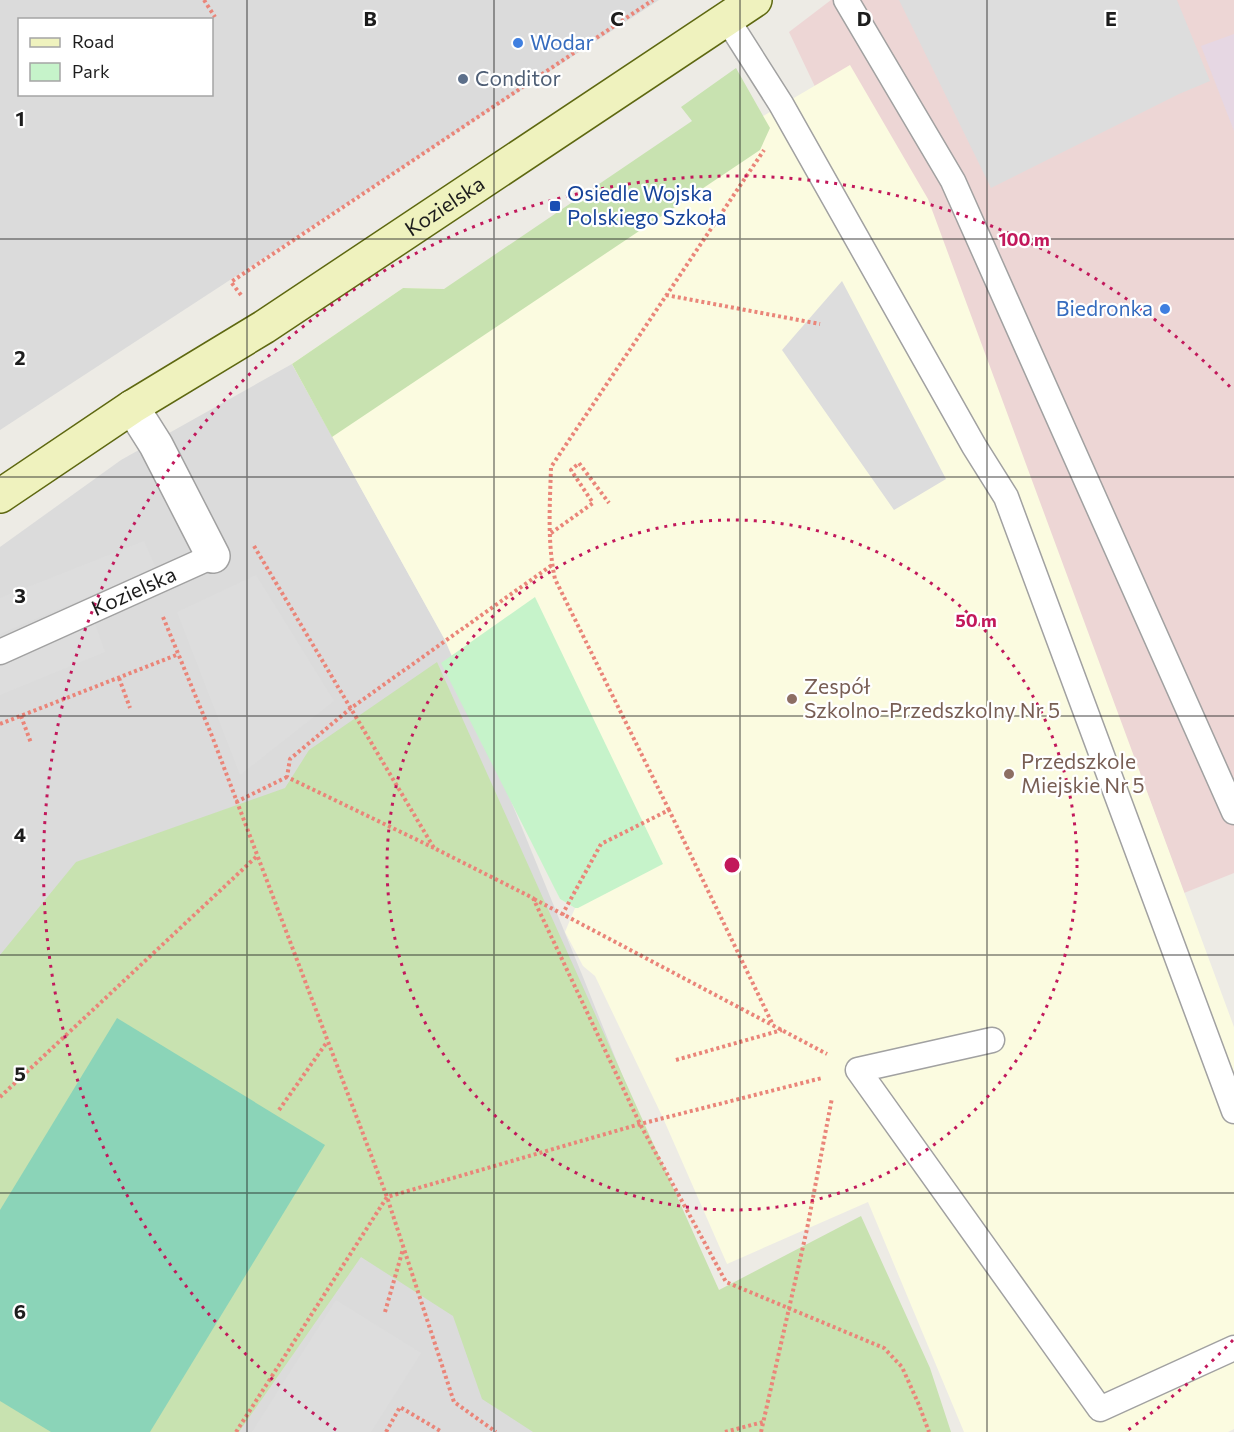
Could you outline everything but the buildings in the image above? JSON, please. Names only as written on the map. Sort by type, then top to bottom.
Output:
[{"type":"street","name":"Kozielska","points":[[0,496],[132,407],[264,327],[746,5]]},
{"type":"street","name":"Kozielska","points":[[132,407],[156,446],[213,556]]},
{"type":"lane","points":[[846,0],[953,181],[1234,812]]},
{"type":"lane","points":[[746,5],[794,128],[974,446],[1006,497],[1234,1111]]},
{"type":"lane","name":"Kozielska","points":[[0,652],[213,556]]},
{"type":"lane","points":[[992,1040],[847,1072],[1100,1409],[1234,1348]]},
{"type":"path","points":[[204,0],[215,17]]},
{"type":"path","points":[[231,282],[654,0]]},
{"type":"path","points":[[773,1025],[555,579],[550,533],[550,467],[770,142],[794,128]]},
{"type":"path","points":[[666,295],[820,324]]},
{"type":"path","points":[[550,533],[593,503],[571,470],[579,463],[609,503]]},
{"type":"path","points":[[253,544],[434,848]]},
{"type":"path","points":[[287,777],[290,759],[351,708],[552,565]]},
{"type":"path","points":[[163,617],[387,1197],[453,1402],[496,1432]]},
{"type":"path","points":[[0,724],[179,654]]},
{"type":"path","points":[[119,678],[130,708]]},
{"type":"path","points":[[21,716],[31,743]]},
{"type":"path","points":[[236,802],[287,777]]},
{"type":"path","points":[[287,777],[533,898],[773,1025],[847,1072]]},
{"type":"path","points":[[562,915],[601,844],[669,810]]},
{"type":"path","points":[[0,1097],[257,856]]},
{"type":"path","points":[[533,898],[640,1124],[726,1282],[884,1348],[902,1367],[929,1432]]},
{"type":"path","points":[[676,1060],[782,1030]]},
{"type":"path","points":[[279,1110],[327,1041]]},
{"type":"path","points":[[236,1432],[387,1197],[640,1124],[847,1072]]},
{"type":"path","points":[[760,1432],[807,1229],[847,1072]]},
{"type":"path","points":[[385,1312],[404,1247]]},
{"type":"path","points":[[386,1432],[400,1407],[442,1432]]},
{"type":"path","points":[[725,1432],[763,1422]]},
{"type":"shaded area","points":[[0,0],[659,0],[0,430]]},
{"type":"shaded area","points":[[831,0],[1234,0],[1234,873],[1184,893],[1134,757],[789,32]]},
{"type":"shaded area","points":[[899,0],[1177,0],[1210,81],[1179,94],[991,188]]},
{"type":"shaded area","points":[[1234,34],[1234,131],[1201,46]]},
{"type":"shaded area","name":"Zespół Szkolno-Przedszkolny Nr 5","points":[[850,65],[928,199],[1234,1027],[1234,1429],[1228,1432],[964,1432],[868,1202],[727,1264],[663,1118],[595,976],[583,966],[565,932],[575,908],[560,899],[445,640],[292,364],[403,288],[444,289],[758,119]]},
{"type":"shaded area","points":[[842,281],[946,479],[894,510],[782,350]]},
{"type":"shaded area","points":[[292,364],[445,640],[717,1312],[934,1432],[0,1432],[0,547],[121,460]]},
{"type":"shaded area","points":[[144,541],[156,568],[0,634],[0,598]]},
{"type":"shaded area","points":[[256,575],[334,701],[240,775],[177,612]]},
{"type":"shaded area","points":[[94,621],[105,652],[0,695],[0,663]]},
{"type":"shaded area","points":[[336,1300],[421,1353],[371,1432],[252,1432]]},
{"type":"green space","points":[[736,68],[770,128],[760,150],[332,437],[292,364],[403,288],[444,289],[692,121],[681,107]]},
{"type":"green space","points":[[535,597],[663,864],[578,908],[560,899],[441,663]]},
{"type":"green space","points":[[437,662],[719,1290],[861,1216],[930,1368],[951,1432],[533,1432],[482,1399],[453,1316],[361,1257],[239,1432],[0,1432],[0,955],[76,862],[285,788],[309,750]]},
{"type":"green space","points":[[117,1018],[325,1145],[150,1432],[51,1432],[0,1401],[0,1210]]},
{"type":"place","name":"Wodar","points":[[518,43]]},
{"type":"place","name":"Conditor","points":[[463,79]]},
{"type":"place","name":"Osiedle Wojska Polskiego Szkoła","points":[[555,206]]},
{"type":"place","name":"Biedronka","points":[[1165,309]]},
{"type":"place","name":"Zespół Szkolno-Przedszkolny Nr 5","points":[[792,699]]},
{"type":"place","name":"Przedszkole Miejskie Nr 5","points":[[1009,774]]}]
